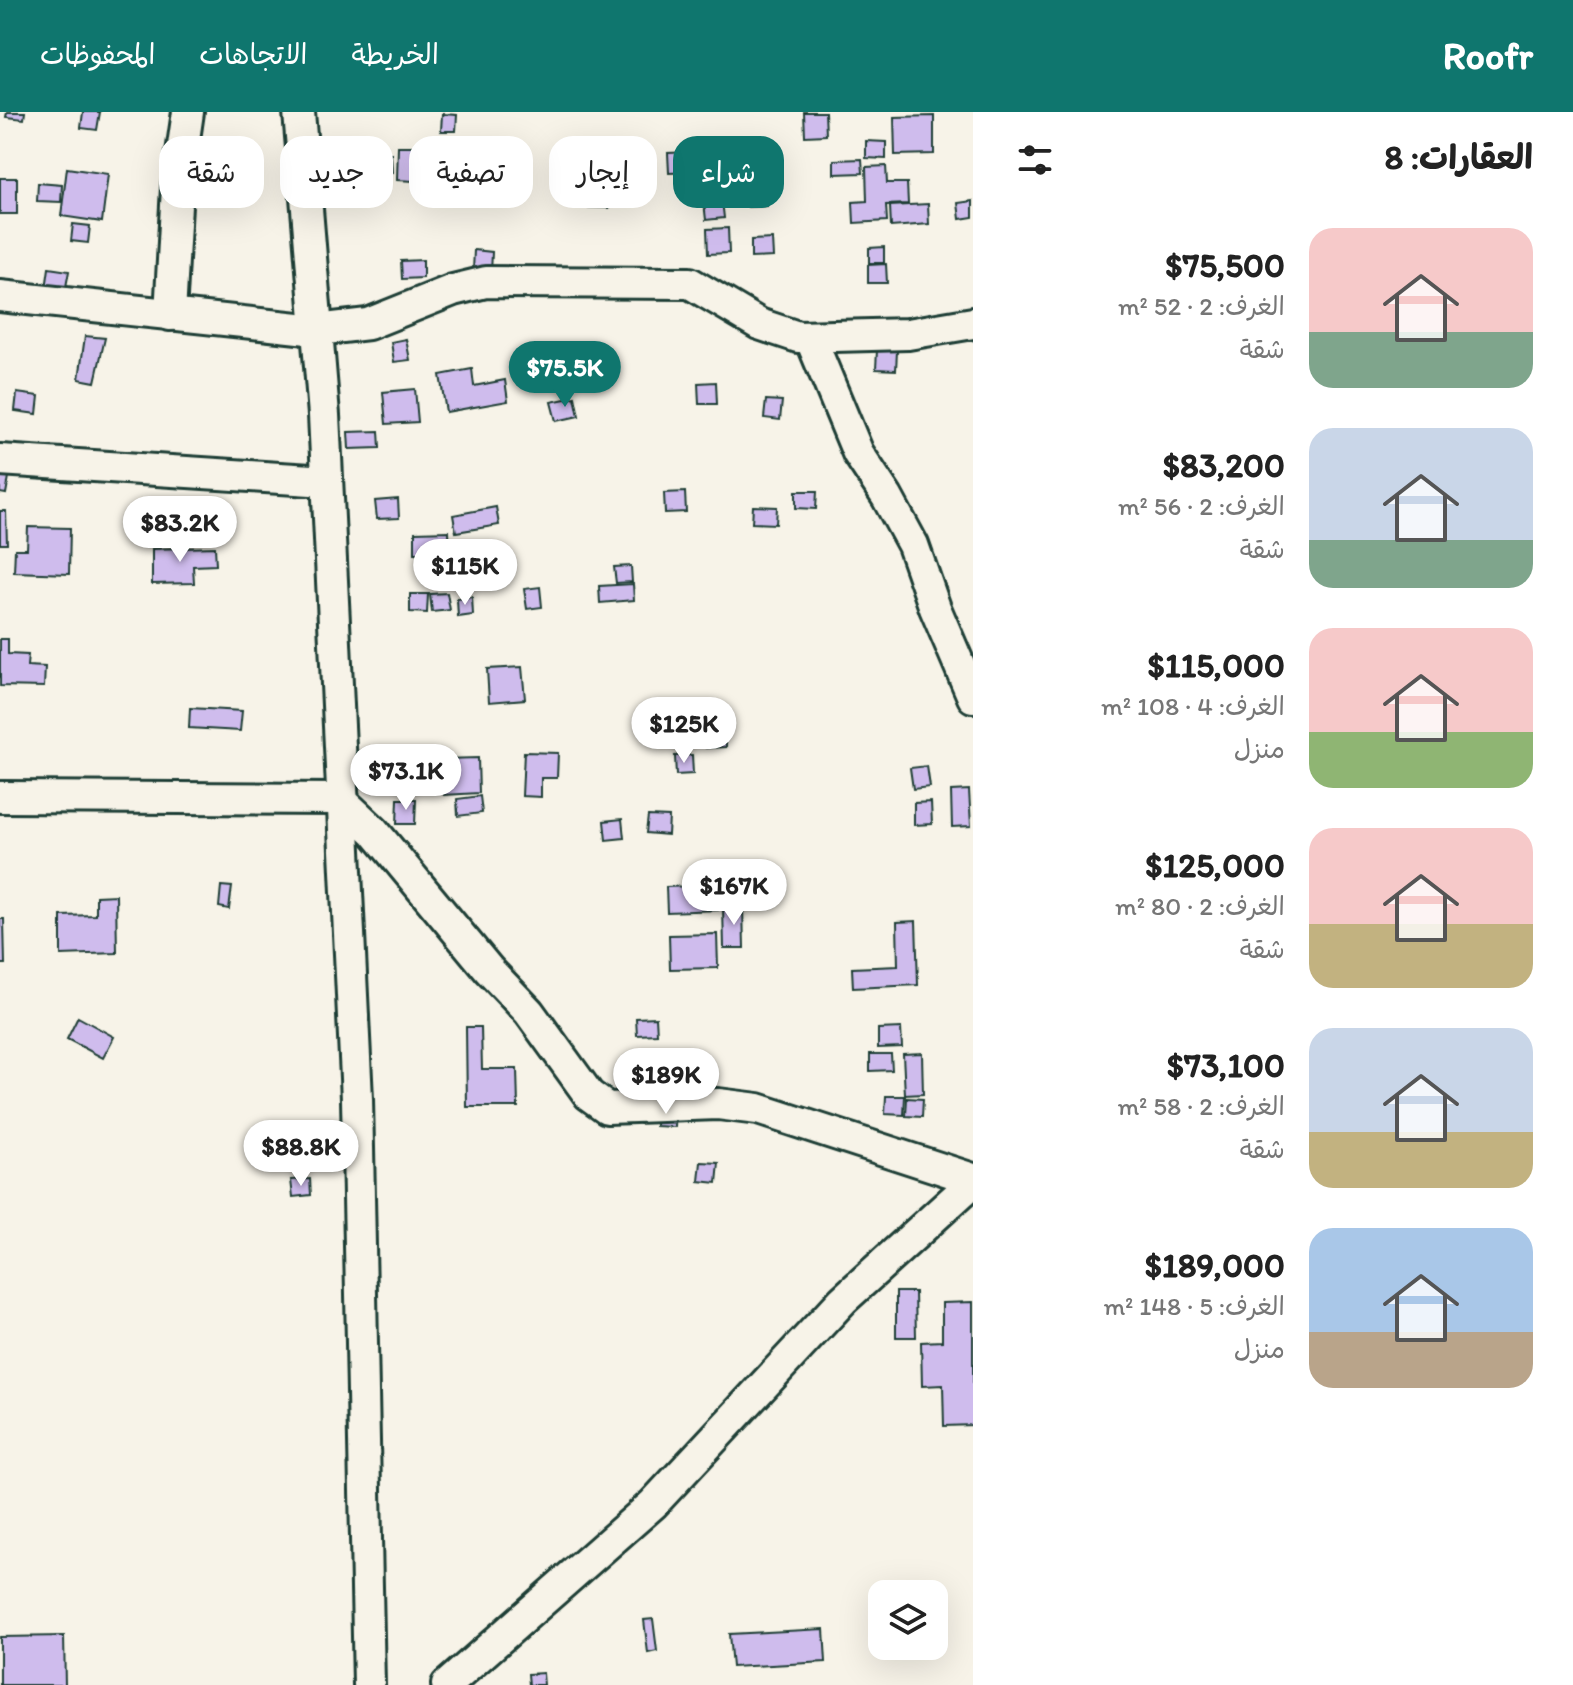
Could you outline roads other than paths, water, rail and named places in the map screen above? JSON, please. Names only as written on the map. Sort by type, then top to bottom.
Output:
[{"type":"street","points":[[170,315],[177,187],[188,112]]},
{"type":"street","points":[[299,112],[327,481],[340,799],[357,1099],[369,1685]]},
{"type":"street","points":[[0,296],[317,330],[368,324],[453,290],[486,282],[690,283],[759,324],[798,337],[908,334],[973,323]]},
{"type":"street","points":[[810,337],[858,453],[913,545],[935,608],[973,697]]},
{"type":"street","points":[[0,460],[327,481]]},
{"type":"street","points":[[0,797],[340,799],[374,831],[489,970],[529,1012],[589,1095],[607,1108],[718,1104],[758,1109],[973,1180],[843,1300],[653,1504],[447,1685]]}]
